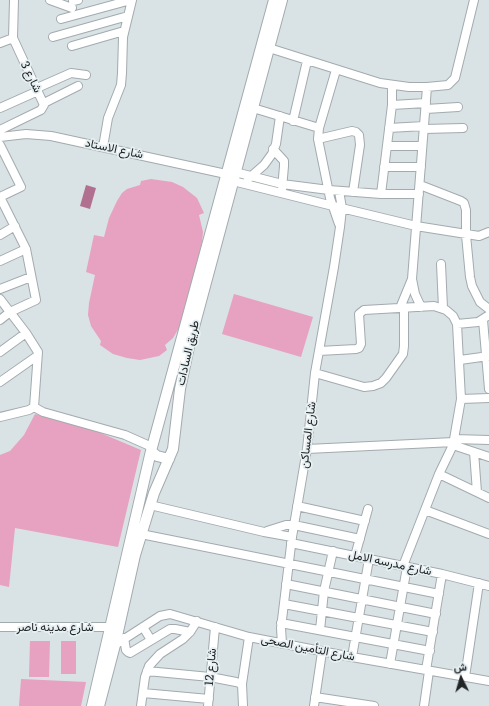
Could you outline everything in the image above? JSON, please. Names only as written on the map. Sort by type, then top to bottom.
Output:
[{"type":"main road","name":"طريق السادات","points":[[92,706],[151,449],[234,178],[274,0]]},
{"type":"main road","name":"طريق السادات","points":[[99,706],[141,534],[150,505],[173,449],[175,421],[190,342],[282,0]]},
{"type":"main road","points":[[161,416],[165,422],[170,423],[175,421]]},
{"type":"main road","points":[[155,434],[166,434],[174,439]]},
{"type":"main road","points":[[151,449],[161,457],[169,459]]},
{"type":"main road","points":[[146,469],[154,468],[159,470],[162,474]]},
{"type":"street","name":"شارع 3","points":[[0,136],[41,110],[44,103],[13,38],[12,28],[14,0]]},
{"type":"street","points":[[50,0],[74,2],[70,17]]},
{"type":"street","points":[[61,19],[132,0],[122,44],[122,79],[119,91],[107,121],[103,147]]},
{"type":"street","points":[[269,48],[380,83],[427,87],[448,85],[452,82],[456,74],[473,0]]},
{"type":"street","points":[[53,37],[128,16]]},
{"type":"street","points":[[72,46],[124,31]]},
{"type":"street","points":[[0,43],[13,38]]},
{"type":"street","points":[[293,121],[307,61]]},
{"type":"street","name":"شارع المساكن","points":[[336,70],[319,128],[318,139],[329,190],[340,227]]},
{"type":"street","points":[[0,108],[71,73],[86,75]]},
{"type":"street","points":[[381,194],[392,105],[392,85]]},
{"type":"street","points":[[44,103],[78,86]]},
{"type":"street","points":[[315,373],[364,386],[373,386],[381,383],[386,378],[403,354],[402,308],[412,279],[427,87]]},
{"type":"street","points":[[392,105],[458,108]]},
{"type":"street","points":[[253,108],[319,128]]},
{"type":"street","points":[[234,178],[252,176],[264,165],[276,144],[280,116]]},
{"type":"street","points":[[389,128],[463,128]]},
{"type":"street","points":[[318,139],[352,131],[356,132],[358,135],[360,145],[353,192]]},
{"type":"street","name":"شارع الاستاد","points":[[0,136],[39,134],[103,147],[234,178]]},
{"type":"street","points":[[0,136],[21,186],[0,197],[26,249],[36,300],[10,312],[0,320]]},
{"type":"street","points":[[387,146],[422,146]]},
{"type":"street","points":[[273,149],[284,161],[281,193]]},
{"type":"street","points":[[384,167],[421,167]]},
{"type":"street","points":[[234,178],[252,176],[282,184],[339,191],[381,194],[419,194]]},
{"type":"street","points":[[234,178],[281,193],[416,226],[466,235],[479,236],[489,232]]},
{"type":"street","points":[[420,185],[464,203],[466,210],[466,235],[472,286],[480,302],[489,309]]},
{"type":"street","name":"شارع المساكن","points":[[282,644],[281,623],[291,540],[307,449],[315,373],[340,227],[342,208],[339,191]]},
{"type":"street","points":[[0,235],[15,226]]},
{"type":"street","points":[[0,261],[26,249]]},
{"type":"street","points":[[441,264],[442,308]]},
{"type":"street","points":[[0,289],[31,277]]},
{"type":"street","points":[[412,279],[415,294],[421,306]]},
{"type":"street","points":[[0,299],[26,333],[38,352],[34,407]]},
{"type":"street","points":[[319,350],[358,349],[361,344],[359,317],[360,312],[364,310],[434,306],[442,308],[453,316],[457,324],[461,399],[454,442],[439,474],[405,567],[404,587],[390,664]]},
{"type":"street","points":[[457,324],[477,322],[486,317],[489,389]]},
{"type":"street","points":[[0,352],[26,333]]},
{"type":"street","points":[[0,382],[37,356]]},
{"type":"street","points":[[460,360],[488,356]]},
{"type":"street","points":[[461,399],[489,398]]},
{"type":"street","points":[[0,417],[29,410],[34,407]]},
{"type":"street","points":[[34,407],[43,412],[125,435],[151,449]]},
{"type":"street","points":[[307,449],[489,440]]},
{"type":"street","points":[[454,442],[474,452],[489,457]]},
{"type":"street","points":[[474,452],[476,492]]},
{"type":"street","points":[[439,474],[489,498]]},
{"type":"street","name":"شارع مدرسه الامل","points":[[150,505],[264,532],[333,551],[442,574],[489,586]]},
{"type":"street","points":[[297,506],[365,522]]},
{"type":"street","points":[[355,556],[368,510]]},
{"type":"street","points":[[425,510],[489,534]]},
{"type":"street","points":[[264,532],[286,525],[294,525],[360,539]]},
{"type":"street","points":[[141,534],[439,594]]},
{"type":"street","points":[[320,630],[324,591],[333,551]]},
{"type":"street","points":[[352,657],[369,559]]},
{"type":"street","points":[[424,706],[430,651],[442,574]]},
{"type":"street","points":[[464,677],[479,583]]},
{"type":"street","points":[[286,584],[436,614]]},
{"type":"street","points":[[284,604],[433,632]]},
{"type":"street","points":[[115,645],[160,616],[167,614],[170,629]]},
{"type":"street","name":"شارع التأمين الصحى","points":[[167,614],[197,621],[249,637],[282,644],[489,681]]},
{"type":"street","points":[[120,620],[133,633]]},
{"type":"street","points":[[141,706],[146,671],[152,661],[183,639],[190,632],[197,621]]},
{"type":"street","points":[[281,623],[430,651]]},
{"type":"street","name":"شارع مدينه ناصر","points":[[0,627],[110,627]]},
{"type":"street","points":[[144,627],[151,640]]},
{"type":"street","name":"شارع 12","points":[[208,702],[215,627]]},
{"type":"street","points":[[124,638],[126,650],[130,653],[170,629],[175,628],[190,632]]},
{"type":"street","points":[[243,706],[242,684],[249,637]]},
{"type":"street","points":[[314,706],[322,652]]},
{"type":"street","points":[[146,671],[225,679],[242,684]]},
{"type":"street","points":[[143,693],[208,702]]},
{"type":"street","points":[[315,697],[374,706]]},
{"type":"shaded area","points":[[151,179],[172,182],[183,187],[197,198],[204,213],[199,215],[203,232],[202,242],[183,321],[173,338],[165,345],[167,350],[159,356],[140,360],[113,354],[100,345],[101,341],[91,326],[88,315],[95,275],[86,272],[94,235],[104,237],[109,218],[122,193],[127,189],[140,185],[141,181]]},
{"type":"shaded area","points":[[86,185],[96,188],[90,209],[80,206]]},
{"type":"shaded area","points":[[234,294],[313,317],[301,357],[222,334]]},
{"type":"shaded area","points":[[35,414],[91,429],[141,450],[118,547],[15,528],[9,587],[0,585],[0,455],[10,451],[24,435]]},
{"type":"shaded area","points":[[30,641],[50,641],[49,677],[29,677]]},
{"type":"shaded area","points":[[61,641],[76,641],[76,674],[61,674]]},
{"type":"shaded area","points":[[21,679],[86,682],[81,706],[19,706]]}]
